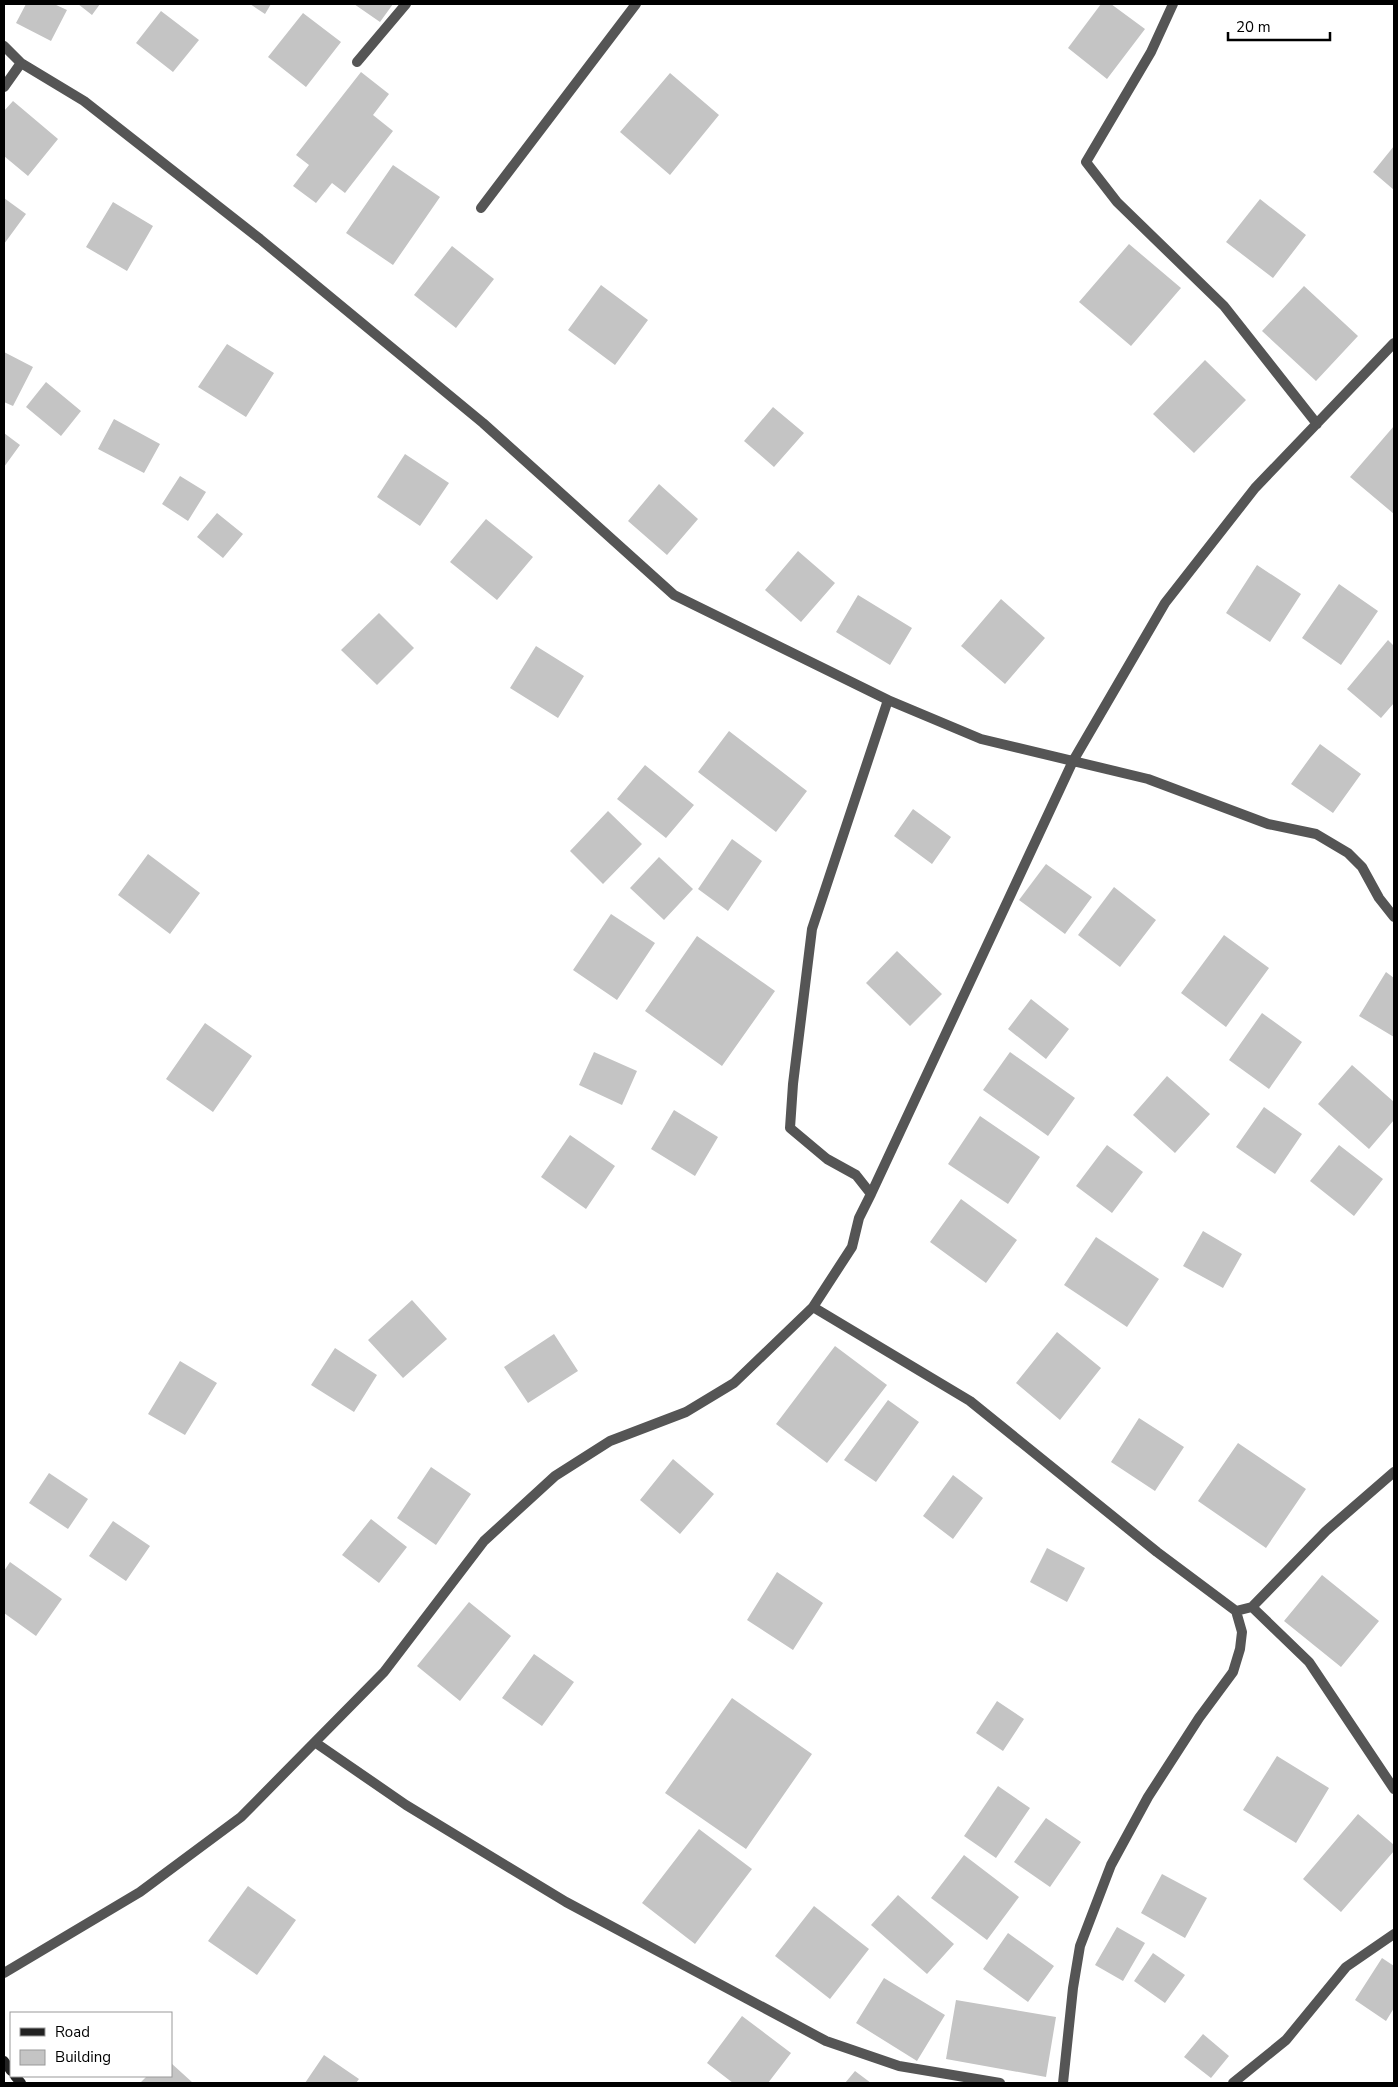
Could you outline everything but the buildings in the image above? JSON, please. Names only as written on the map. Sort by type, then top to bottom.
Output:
[{"type":"street","points":[[357,62],[406,4]]},
{"type":"street","points":[[481,208],[636,4]]},
{"type":"street","points":[[1173,4],[1151,52],[1086,162],[1117,202],[1224,306],[1316,424]]},
{"type":"street","points":[[4,46],[21,62],[84,101],[260,240],[483,423],[674,595],[888,700],[981,739],[1148,779],[1268,824],[1316,834],[1348,853],[1362,867],[1379,898],[1394,917]]},
{"type":"street","points":[[4,86],[21,62]]},
{"type":"street","points":[[4,1973],[140,1892],[241,1817],[384,1672],[484,1541],[555,1476],[610,1441],[686,1412],[734,1383],[813,1307],[852,1247],[859,1218],[1073,761],[1165,603],[1255,488],[1394,343]]},
{"type":"street","points":[[871,1194],[856,1175],[827,1159],[790,1128],[793,1084],[812,929],[888,700]]},
{"type":"street","points":[[813,1307],[970,1401],[1157,1552],[1236,1611],[1242,1632],[1240,1649],[1233,1672],[1199,1718],[1148,1797],[1110,1865],[1080,1946],[1073,1988],[1063,2083]]},
{"type":"street","points":[[1236,1611],[1252,1607],[1326,1531],[1394,1472]]},
{"type":"street","points":[[1252,1607],[1309,1662],[1394,1789]]},
{"type":"street","points":[[316,1743],[406,1805],[566,1902],[826,2041],[899,2066],[1000,2083]]},
{"type":"street","points":[[1233,2083],[1286,2040],[1346,1967],[1394,1934]]}]
